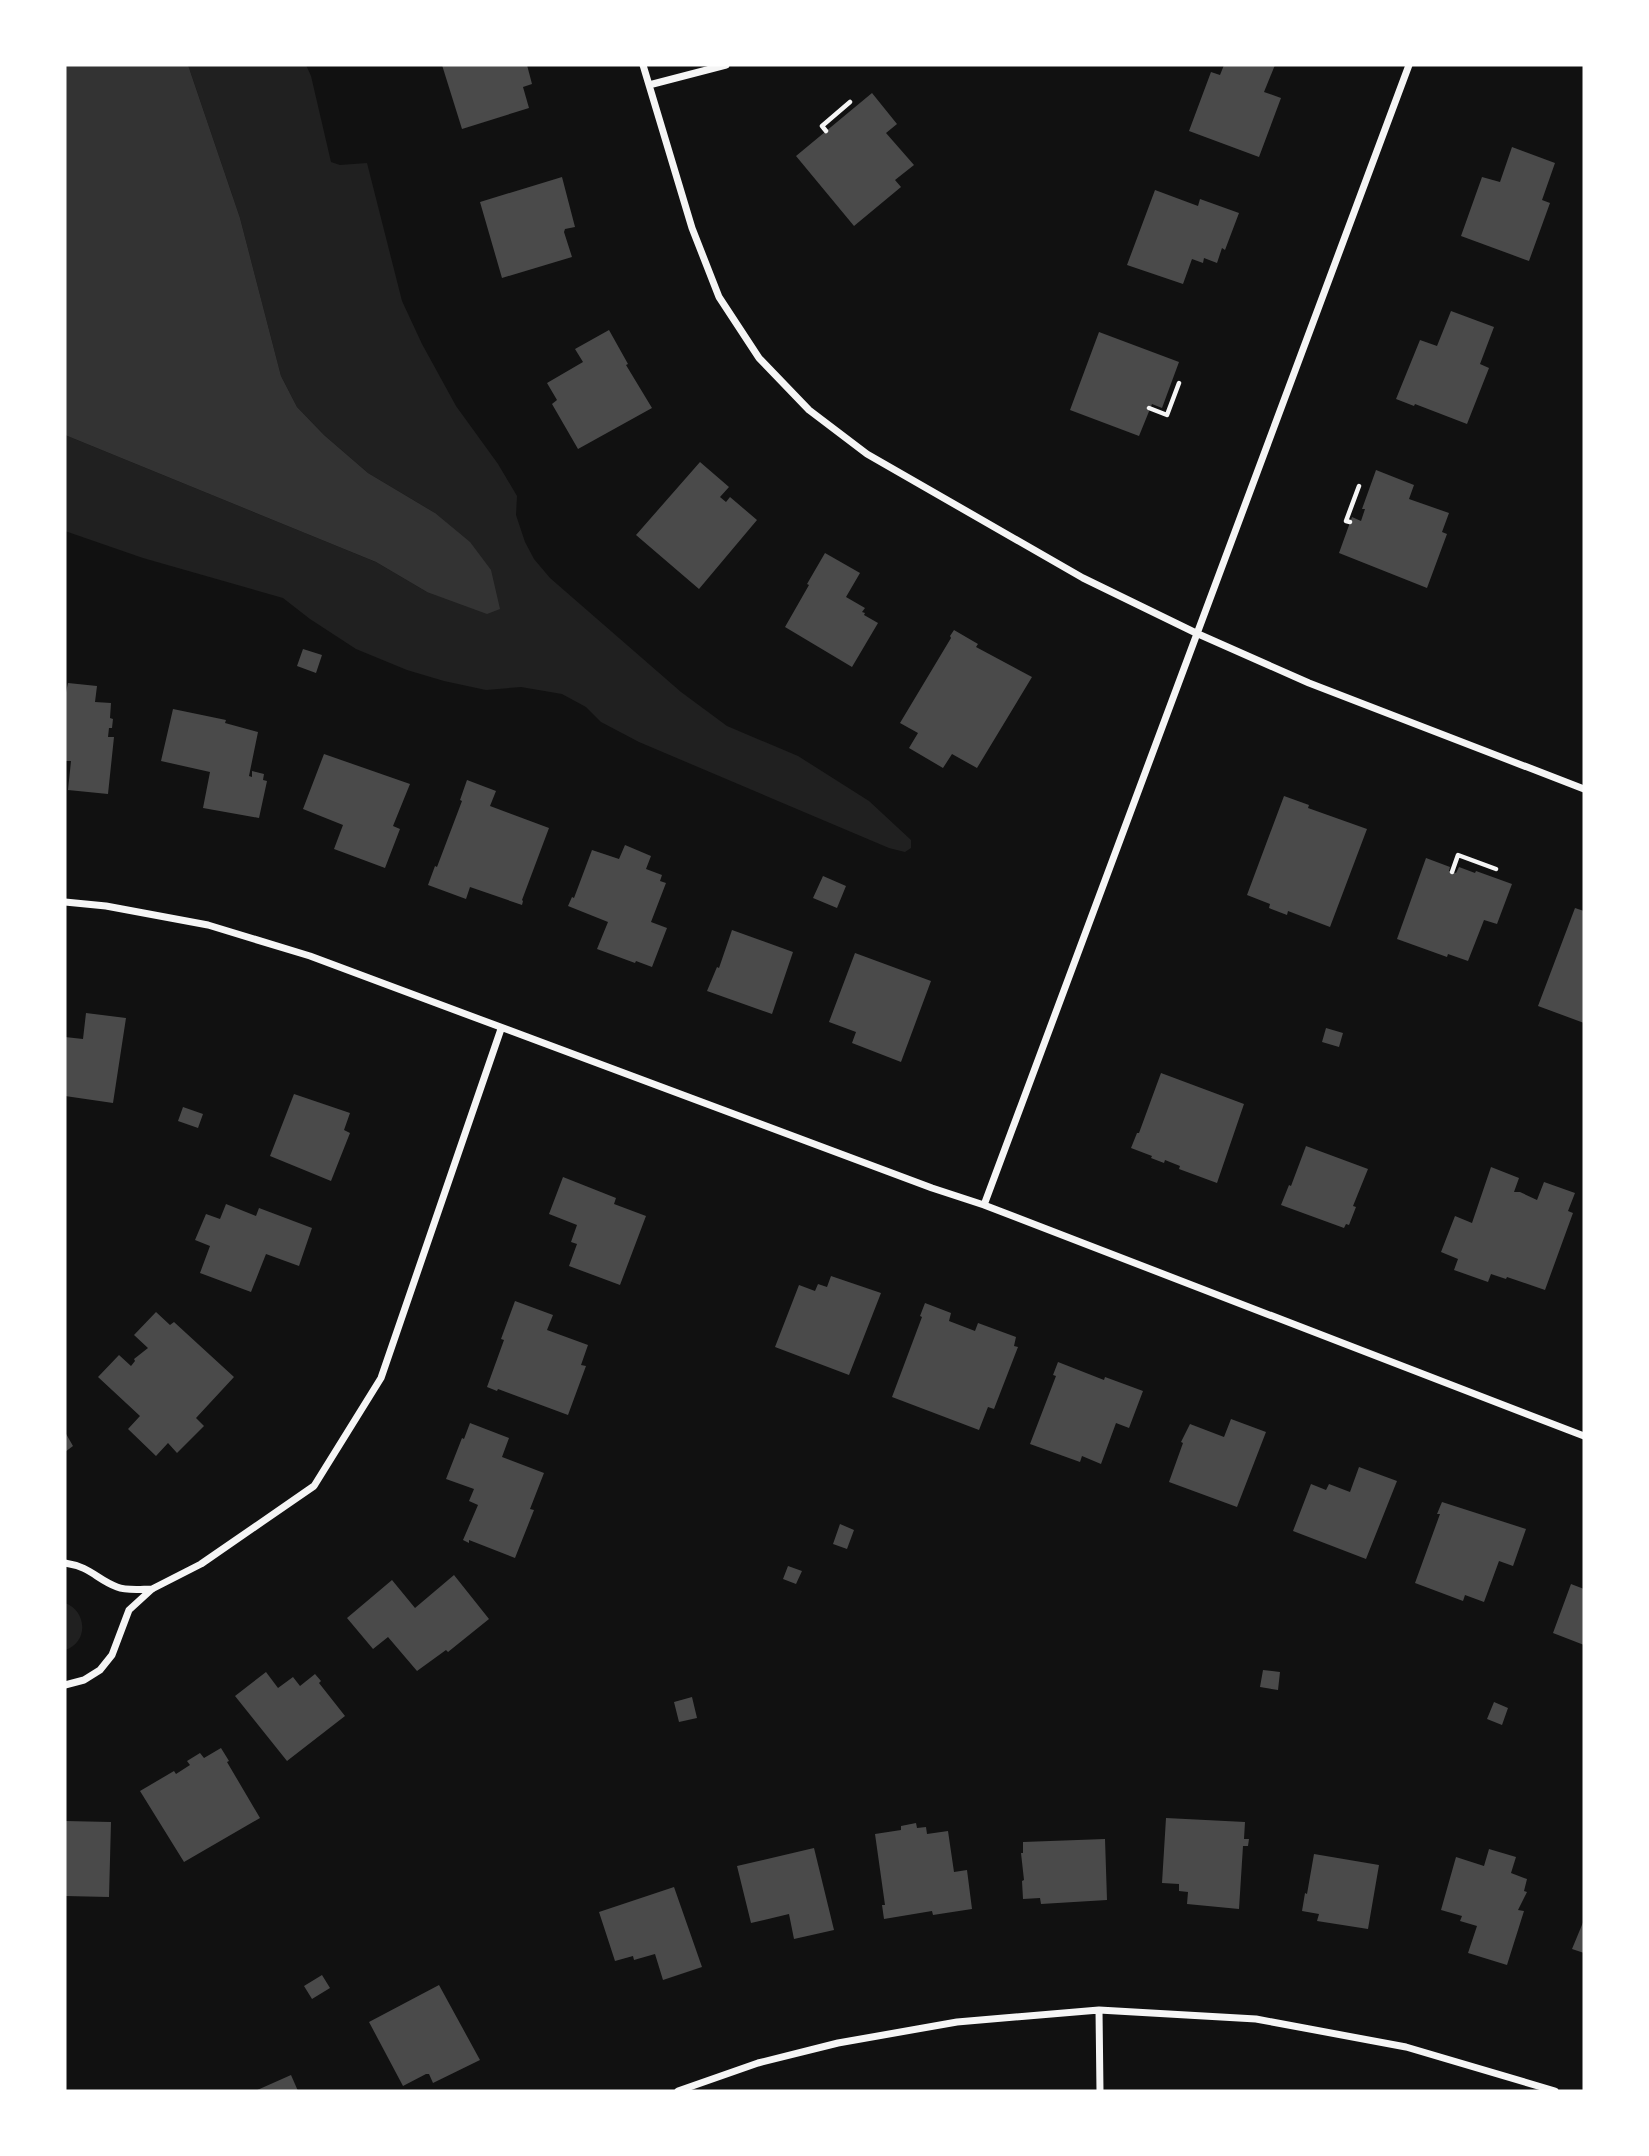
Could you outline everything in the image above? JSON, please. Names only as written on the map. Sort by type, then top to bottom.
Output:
[{"type":"street","points":[[643,65],[692,228],[719,297],[759,358],[809,410],[867,454],[1083,578],[1196,633],[1309,683],[1584,789]]},
{"type":"street","points":[[649,85],[726,65]]},
{"type":"street","points":[[984,1206],[1409,65]]},
{"type":"street","points":[[65,902],[106,906],[208,925],[310,956],[984,1206],[1584,1436]]},
{"type":"street","points":[[65,1685],[84,1680],[100,1670],[113,1656],[130,1610],[152,1589],[201,1564],[261,1524],[314,1486],[328,1465],[382,1378],[501,1029]]},
{"type":"street","points":[[65,1563],[76,1564],[92,1571],[119,1588],[152,1589]]},
{"type":"street","points":[[678,2091],[758,2063],[838,2043],[957,2022],[1099,2010],[1256,2019],[1406,2047],[1555,2091]]},
{"type":"street","points":[[1099,2010],[1100,2091]]},
{"type":"path","points":[[826,131],[822,126],[850,102]]},
{"type":"path","points":[[1149,408],[1167,415],[1179,383]]},
{"type":"path","points":[[1350,522],[1346,521],[1359,486]]},
{"type":"path","points":[[1452,872],[1458,855],[1496,869]]},
{"type":"shaded area","points":[[65,65],[188,65],[240,218],[281,376],[297,407],[324,435],[368,473],[435,513],[470,542],[491,570],[500,609],[487,614],[427,592],[376,562],[65,435]]},
{"type":"shaded area","points":[[188,65],[306,65],[331,162],[340,165],[367,163],[402,301],[456,406],[498,464],[517,496],[516,515],[534,559],[550,578],[681,692],[727,726],[798,756],[869,801],[911,840],[911,848],[905,852],[889,848],[639,742],[601,722],[586,707],[562,694],[521,687],[486,690],[407,670],[356,649],[283,598],[143,558],[65,531],[65,435],[376,562],[427,592],[435,513],[368,473],[324,435],[297,407],[281,376],[240,218]]},
{"type":"shaded area","points":[[65,1603],[78,1613],[82,1627],[78,1640],[65,1650]]},
{"type":"building","points":[[442,65],[527,65],[532,84],[523,87],[529,108],[462,129]]},
{"type":"building","points":[[1224,65],[1275,65],[1264,92],[1281,98],[1259,157],[1189,131],[1211,72],[1220,75]]},
{"type":"building","points":[[872,93],[897,124],[886,133],[914,165],[895,180],[901,187],[854,226],[796,156]]},
{"type":"building","points":[[1512,147],[1555,163],[1542,200],[1550,203],[1529,261],[1461,236],[1482,177],[1500,182]]},
{"type":"building","points":[[562,177],[575,227],[565,229],[564,232],[572,257],[502,278],[480,202]]},
{"type":"building","points":[[1155,190],[1198,206],[1200,199],[1239,213],[1217,263],[1204,258],[1203,263],[1192,259],[1183,284],[1127,265]]},
{"type":"building","points":[[1451,311],[1494,327],[1480,364],[1489,368],[1467,424],[1396,399],[1420,340],[1437,346]]},
{"type":"building","points":[[609,330],[652,408],[578,449],[552,404],[557,400],[547,383],[583,362],[575,349]]},
{"type":"building","points":[[1099,332],[1179,362],[1162,408],[1152,404],[1139,436],[1070,410]]},
{"type":"building","points":[[700,462],[729,487],[720,497],[726,502],[730,497],[757,520],[699,589],[636,535]]},
{"type":"building","points":[[1376,470],[1414,485],[1409,499],[1449,513],[1442,532],[1447,534],[1427,588],[1339,553],[1352,517],[1361,521],[1365,509],[1362,509]]},
{"type":"building","points":[[825,553],[860,573],[846,597],[865,608],[862,612],[864,615],[878,623],[852,667],[785,627]]},
{"type":"building","points":[[954,630],[978,644],[976,647],[1032,677],[977,768],[952,754],[943,768],[909,748],[918,733],[900,723]]},
{"type":"building","points":[[303,649],[322,655],[316,673],[297,666]]},
{"type":"building","points":[[68,683],[97,686],[95,702],[111,703],[110,718],[113,719],[108,737],[114,737],[108,794],[68,790],[71,761],[65,761],[65,697]]},
{"type":"building","points":[[173,709],[226,720],[225,723],[258,732],[249,776],[252,777],[252,771],[264,774],[263,780],[267,781],[259,818],[203,808],[210,772],[161,761]]},
{"type":"building","points":[[324,754],[410,784],[393,826],[400,829],[385,868],[334,849],[343,825],[303,809]]},
{"type":"building","points":[[467,780],[496,791],[490,806],[549,828],[522,905],[470,887],[466,899],[428,885],[462,801],[460,800]]},
{"type":"building","points":[[1284,796],[1309,805],[1308,808],[1367,829],[1330,927],[1288,911],[1287,915],[1269,908],[1270,904],[1247,895]]},
{"type":"building","points":[[625,845],[651,856],[646,869],[662,875],[660,881],[666,883],[651,922],[667,928],[652,967],[597,949],[608,922],[568,906],[572,897],[574,898],[592,850],[619,859]]},
{"type":"building","points":[[1426,858],[1450,867],[1449,871],[1456,873],[1459,867],[1512,884],[1497,924],[1484,920],[1468,961],[1448,954],[1447,957],[1397,939]]},
{"type":"building","points":[[823,876],[846,886],[837,908],[813,898]]},
{"type":"building","points":[[1575,908],[1584,911],[1584,1023],[1538,1006]]},
{"type":"building","points":[[732,930],[793,952],[772,1014],[707,991],[717,967],[719,968]]},
{"type":"building","points":[[855,953],[931,981],[901,1062],[852,1043],[856,1032],[829,1022]]},
{"type":"building","points":[[86,1013],[126,1018],[113,1103],[65,1096],[65,1037],[83,1039]]},
{"type":"building","points":[[1326,1028],[1343,1033],[1339,1047],[1322,1042]]},
{"type":"building","points":[[1161,1073],[1244,1104],[1217,1183],[1131,1148]]},
{"type":"building","points":[[294,1094],[350,1113],[344,1130],[350,1133],[331,1181],[270,1156]]},
{"type":"building","points":[[183,1107],[203,1114],[198,1128],[178,1121]]},
{"type":"building","points":[[1306,1146],[1368,1169],[1353,1206],[1356,1207],[1349,1225],[1346,1224],[1344,1228],[1281,1205]]},
{"type":"building","points":[[1491,1167],[1519,1178],[1514,1192],[1537,1200],[1544,1182],[1575,1193],[1568,1211],[1573,1213],[1545,1290],[1507,1277],[1506,1279],[1491,1274],[1488,1282],[1454,1270],[1458,1259],[1441,1252],[1455,1216],[1472,1223]]},
{"type":"building","points":[[563,1177],[616,1198],[614,1204],[646,1216],[620,1285],[569,1266],[577,1244],[571,1242],[577,1225],[549,1214]]},
{"type":"building","points":[[226,1204],[256,1216],[259,1208],[312,1228],[299,1266],[266,1254],[251,1292],[200,1273],[210,1246],[195,1240],[206,1214],[220,1219]]},
{"type":"building","points":[[831,1276],[881,1293],[849,1375],[775,1347],[799,1285],[815,1291],[818,1284],[827,1287]]},
{"type":"building","points":[[515,1301],[553,1315],[547,1330],[588,1345],[581,1365],[586,1366],[568,1415],[487,1387]]},
{"type":"building","points":[[925,1303],[951,1313],[949,1321],[975,1331],[978,1323],[1016,1337],[1014,1346],[1018,1347],[994,1409],[988,1407],[979,1430],[892,1397]]},
{"type":"building","points":[[156,1312],[170,1325],[174,1322],[234,1377],[196,1418],[204,1426],[177,1453],[168,1443],[156,1456],[128,1429],[140,1416],[98,1377],[119,1355],[131,1366],[134,1359],[148,1348],[134,1335]]},
{"type":"building","points":[[1058,1362],[1104,1380],[1105,1377],[1143,1391],[1129,1428],[1116,1423],[1101,1464],[1082,1456],[1080,1462],[1030,1444],[1056,1376],[1053,1375]]},
{"type":"building","points":[[1231,1419],[1266,1432],[1237,1507],[1169,1482],[1183,1443],[1181,1442],[1190,1424],[1224,1437]]},
{"type":"building","points":[[470,1423],[509,1438],[502,1457],[544,1473],[530,1509],[534,1510],[515,1558],[463,1540],[478,1505],[469,1501],[474,1489],[446,1479]]},
{"type":"building","points":[[65,1432],[73,1446],[65,1452]]},
{"type":"building","points":[[1359,1467],[1397,1481],[1366,1559],[1293,1531],[1311,1484],[1326,1490],[1329,1484],[1350,1492]]},
{"type":"building","points":[[1442,1502],[1526,1529],[1513,1566],[1499,1561],[1484,1602],[1465,1595],[1463,1601],[1415,1583]]},
{"type":"building","points":[[840,1524],[854,1530],[847,1549],[833,1544]]},
{"type":"building","points":[[788,1566],[802,1571],[796,1584],[783,1579]]},
{"type":"building","points":[[454,1575],[489,1619],[448,1652],[446,1650],[417,1671],[388,1637],[373,1649],[347,1618],[392,1580],[415,1608]]},
{"type":"building","points":[[1571,1584],[1584,1589],[1584,1645],[1553,1633]]},
{"type":"building","points":[[1263,1670],[1280,1672],[1278,1690],[1260,1687]]},
{"type":"building","points":[[266,1672],[278,1688],[293,1677],[300,1686],[315,1674],[345,1716],[287,1761],[235,1696]]},
{"type":"building","points":[[692,1697],[697,1718],[679,1722],[674,1702]]},
{"type":"building","points":[[1494,1702],[1508,1708],[1502,1725],[1487,1719]]},
{"type":"building","points":[[221,1748],[260,1818],[184,1862],[140,1791],[174,1771],[176,1774],[190,1765],[187,1761],[200,1753],[204,1758]]},
{"type":"building","points":[[1166,1818],[1245,1822],[1244,1839],[1249,1839],[1248,1846],[1243,1846],[1239,1909],[1187,1904],[1188,1892],[1179,1891],[1179,1884],[1162,1883]]},
{"type":"building","points":[[65,1821],[111,1822],[109,1897],[65,1896]]},
{"type":"building","points":[[916,1823],[917,1828],[926,1827],[927,1834],[948,1831],[954,1872],[967,1870],[972,1909],[933,1915],[932,1911],[884,1919],[882,1905],[885,1905],[875,1834],[901,1830],[901,1826]]},
{"type":"building","points":[[1105,1839],[1107,1900],[1041,1904],[1040,1898],[1023,1899],[1023,1842]]},
{"type":"building","points":[[814,1848],[834,1930],[794,1939],[789,1914],[751,1923],[737,1866]]},
{"type":"building","points":[[1489,1849],[1516,1857],[1511,1873],[1527,1879],[1524,1891],[1527,1892],[1518,1910],[1524,1911],[1507,1965],[1468,1953],[1477,1926],[1460,1921],[1462,1916],[1441,1910],[1456,1857],[1484,1866]]},
{"type":"building","points":[[1314,1854],[1379,1865],[1368,1929],[1317,1921],[1319,1914],[1302,1911]]},
{"type":"building","points":[[674,1887],[702,1967],[663,1980],[655,1954],[634,1960],[633,1956],[615,1961],[599,1912]]},
{"type":"building","points":[[1584,1920],[1584,1953],[1572,1949]]},
{"type":"building","points":[[322,1975],[330,1988],[312,1999],[304,1986]]},
{"type":"building","points":[[439,1985],[480,2060],[433,2083],[429,2074],[426,2074],[403,2086],[369,2022]]},
{"type":"building","points":[[291,2075],[298,2091],[255,2091]]}]
